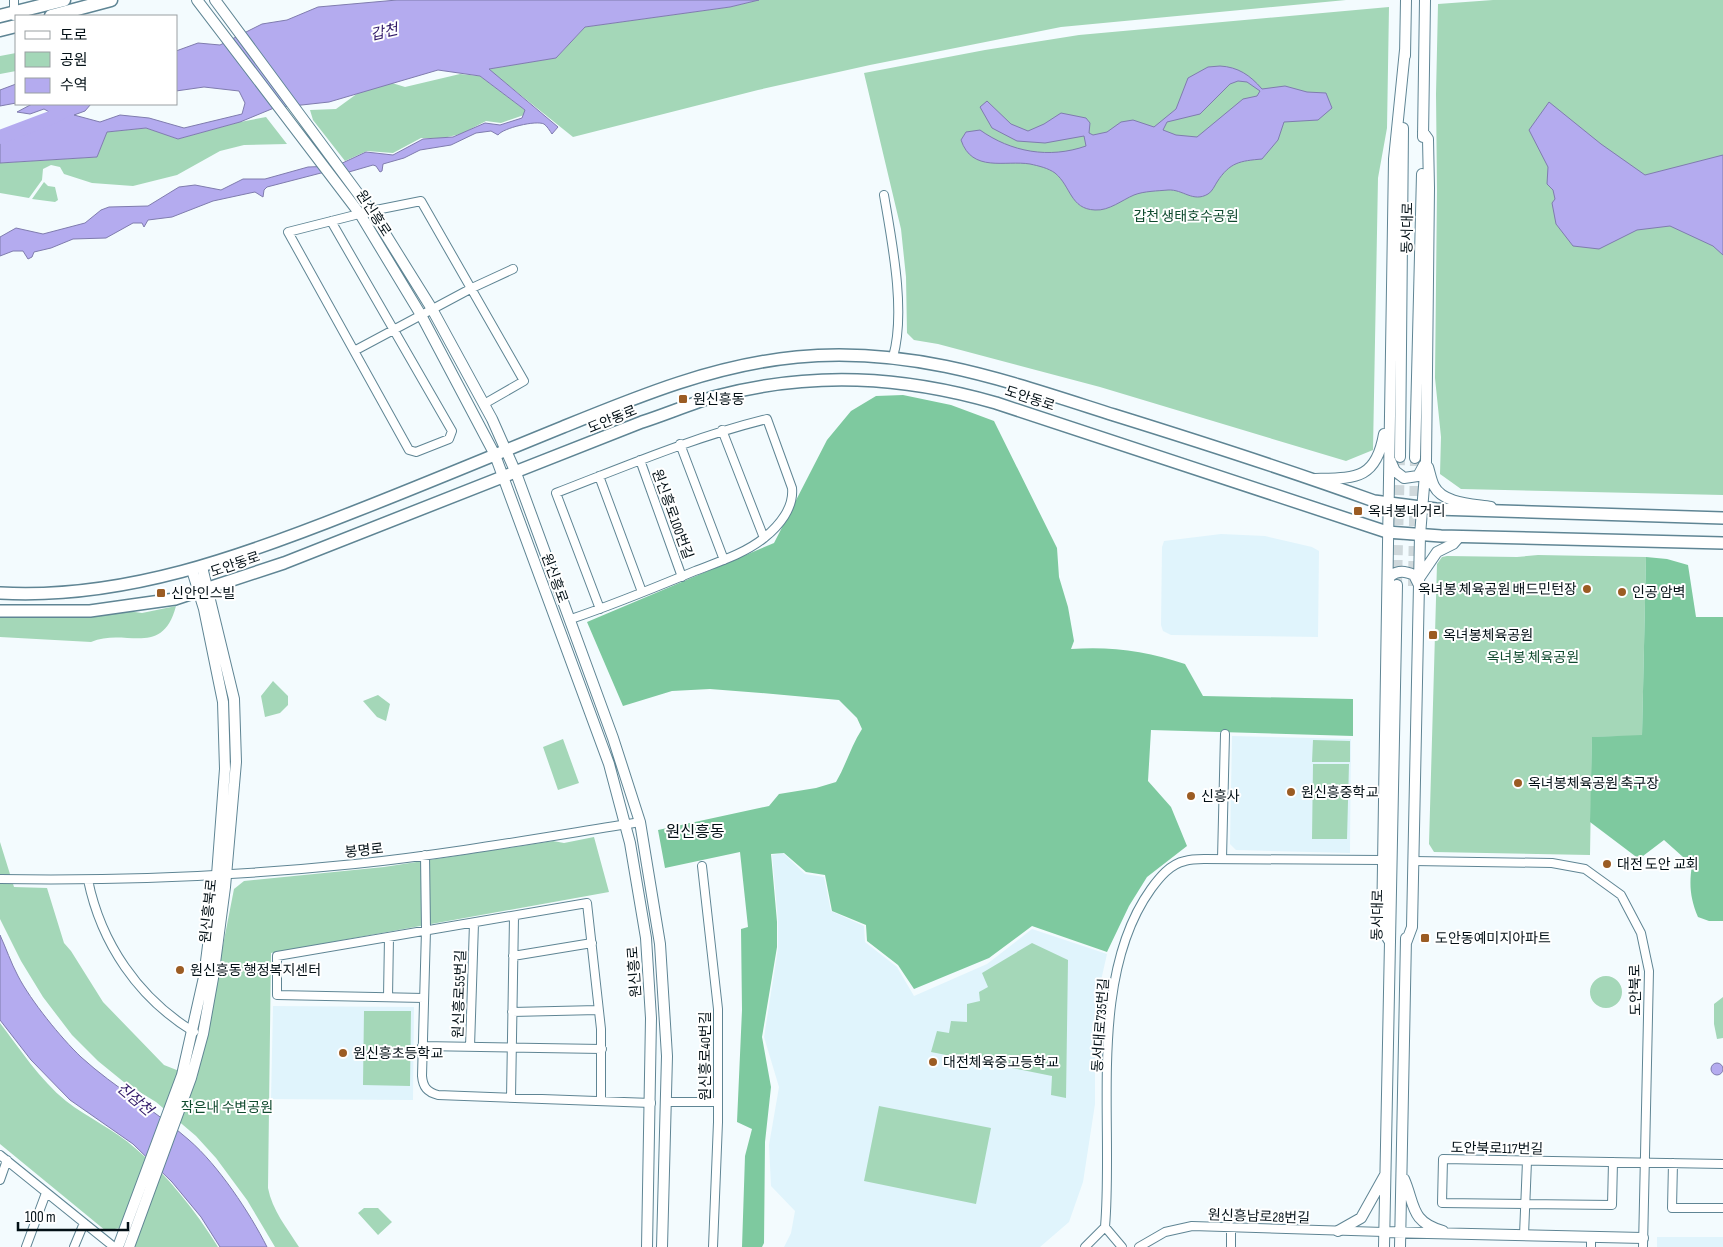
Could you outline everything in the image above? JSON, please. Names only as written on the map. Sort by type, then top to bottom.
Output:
[{"type":"main road","points":[[0,16],[14,6],[64,0]]},
{"type":"main road","points":[[55,15],[111,0]]},
{"type":"main road","points":[[0,30],[15,26]]},
{"type":"main road","name":"도안동로","points":[[0,593],[57,592],[197,569],[302,533],[695,376],[772,360],[863,355],[893,357],[956,367],[1312,479],[1374,502],[1422,508],[1723,518]]},
{"type":"main road","name":"도안동로","points":[[0,611],[90,611],[150,604],[204,590],[284,563],[504,478],[642,422],[716,397],[758,387],[833,380],[879,380],[951,390],[996,402],[1387,532],[1459,537],[1723,543]]},
{"type":"street","name":"원신흥로","points":[[215,0],[371,210],[432,309],[484,404],[507,450],[516,473],[614,738],[640,822],[660,944],[665,1011],[666,1102],[662,1247]]},
{"type":"street","points":[[1390,942],[1382,929],[1388,406],[1394,159],[1400,131],[1406,0]]},
{"type":"street","name":"동서대로","points":[[1415,458],[1425,0]]},
{"type":"street","name":"원신흥로","points":[[199,2],[360,214],[421,315],[495,455],[609,764],[626,825],[646,938],[651,1018],[648,1247]]},
{"type":"street","name":"동서대로","points":[[1400,131],[1400,458]]},
{"type":"street","points":[[1400,1247],[1406,943],[1417,586],[1426,462],[1429,188],[1428,139],[1423,132]]},
{"type":"street","points":[[884,195],[896,293],[898,334],[893,357]]},
{"type":"street","points":[[331,221],[395,329],[452,431],[449,439],[416,452],[409,450],[288,232],[371,210],[416,200],[421,201],[524,381],[484,404]]},
{"type":"street","points":[[354,351],[472,288],[514,269]]},
{"type":"street","points":[[1312,479],[1348,478],[1367,472],[1379,456],[1388,406]]},
{"type":"street","name":"원신흥로100번길","points":[[571,619],[682,577],[749,549],[776,528],[793,498],[792,488],[766,419],[722,430]]},
{"type":"street","points":[[600,609],[556,493],[680,444],[722,430],[764,538]]},
{"type":"street","points":[[680,444],[724,560]]},
{"type":"street","points":[[1388,455],[1394,471],[1404,478],[1418,476],[1426,462]]},
{"type":"street","name":"원신흥로100번길","points":[[640,460],[682,577]]},
{"type":"street","points":[[1426,462],[1433,485],[1438,492],[1452,499],[1517,512]]},
{"type":"street","points":[[599,476],[642,592]]},
{"type":"street","points":[[1417,586],[1437,552],[1453,544],[1459,537]]},
{"type":"street","name":"원신흥북로","points":[[128,1247],[146,1187],[202,1034],[217,954],[225,769],[223,702],[204,590],[197,569]]},
{"type":"street","points":[[1386,594],[1390,576],[1398,572],[1406,571],[1414,575],[1419,584],[1417,586],[1412,927],[1406,943]]},
{"type":"street","name":"동서대로","points":[[1384,1247],[1397,584]]},
{"type":"street","points":[[1222,859],[1225,734]]},
{"type":"street","name":"봉명로","points":[[2,879],[88,880],[221,875],[425,855],[640,822]]},
{"type":"street","points":[[425,855],[426,930],[422,1084],[432,1093],[651,1103]]},
{"type":"street","name":"동서대로735번길","points":[[1105,1228],[1109,1024],[1117,964],[1122,946],[1137,912],[1166,870],[1184,861],[1222,859],[1382,860]]},
{"type":"street","name":"도안북로","points":[[1413,862],[1552,863],[1585,869],[1621,895],[1641,933],[1649,971],[1643,1243]]},
{"type":"street","name":"원신흥로40번길","points":[[702,866],[718,1009],[718,1102],[713,1247]]},
{"type":"street","name":"원신흥북로","points":[[178,1101],[194,1032],[221,875]]},
{"type":"street","points":[[88,880],[94,906],[106,937],[124,967],[143,991],[171,1018],[194,1032]]},
{"type":"street","points":[[424,998],[277,995],[276,956],[514,917],[587,903],[601,1029],[601,1101]]},
{"type":"street","points":[[511,1098],[514,917]]},
{"type":"street","name":"원신흥로55번길","points":[[422,1046],[470,1047],[474,923]]},
{"type":"street","points":[[388,997],[389,937]]},
{"type":"street","points":[[513,956],[592,943]]},
{"type":"street","points":[[512,1012],[598,1010]]},
{"type":"street","points":[[470,1047],[602,1050]]},
{"type":"street","points":[[666,1102],[718,1102]]},
{"type":"street","points":[[0,1155],[46,1194],[116,1247]]},
{"type":"street","points":[[0,1180],[7,1160]]},
{"type":"street","name":"도안북로117번길","points":[[1613,1162],[1612,1206],[1442,1203],[1443,1160],[1645,1162],[1723,1164]]},
{"type":"street","points":[[1524,1235],[1527,1161]]},
{"type":"street","points":[[1672,1163],[1672,1208],[1723,1208]]},
{"type":"street","points":[[1338,1231],[1361,1218],[1385,1174]]},
{"type":"street","points":[[1401,1174],[1417,1217],[1434,1228],[1456,1234]]},
{"type":"street","name":"원신흥북로","points":[[116,1247],[146,1187]]},
{"type":"street","points":[[26,1247],[46,1194]]},
{"type":"street","points":[[74,1247],[84,1223]]},
{"type":"street","name":"원신흥남로28번길","points":[[1139,1247],[1165,1232],[1192,1226],[1384,1232]]},
{"type":"street","points":[[1231,1227],[1231,1247]]},
{"type":"street","points":[[1085,1247],[1105,1228],[1122,1247]]},
{"type":"street","points":[[1384,1232],[1524,1235],[1591,1242],[1643,1243]]},
{"type":"shaded area","points":[[1221,534],[1265,536],[1312,547],[1319,551],[1318,637],[1171,635],[1163,631],[1161,625],[1162,547],[1164,541]]},
{"type":"shaded area","name":"원신흥중학교","points":[[1232,736],[1351,739],[1350,853],[1236,850],[1230,844]]},
{"type":"shaded area","name":"대전체육중고등학교","points":[[783,853],[805,874],[824,877],[831,911],[864,926],[865,942],[897,967],[914,996],[987,964],[1032,929],[1107,954],[1095,1007],[1095,1104],[1083,1182],[1069,1222],[1040,1247],[784,1247],[791,1233],[795,1211],[771,1186],[769,1145],[779,1087],[764,1037],[778,948],[778,921],[772,855]]},
{"type":"shaded area","name":"원신흥초등학교","points":[[273,1006],[414,1007],[413,1100],[271,1099]]},
{"type":"shaded area","points":[[1657,1237],[1723,1237],[1723,1247],[1657,1247]]},
{"type":"green space","points":[[759,0],[1346,0],[1061,27],[870,65],[758,90],[573,137],[488,69],[556,58],[585,27],[730,7]]},
{"type":"green space","points":[[1493,0],[1723,0],[1723,495],[1461,489],[1440,474],[1441,437],[1435,378],[1438,4]]},
{"type":"green space","name":"갑천 생태호수공원","points":[[1389,7],[1387,128],[1378,178],[1373,450],[1346,461],[1100,387],[938,344],[914,340],[907,333],[906,277],[901,229],[864,73],[985,50],[1079,35]]},
{"type":"green space","points":[[15,53],[15,71],[0,74],[0,56]]},
{"type":"green space","points":[[460,74],[480,76],[525,110],[524,115],[501,123],[486,121],[461,134],[443,138],[421,138],[393,153],[367,151],[345,161],[313,120],[310,110],[336,109],[358,93],[392,83],[405,87]]},
{"type":"green space","points":[[266,117],[287,144],[244,145],[220,151],[177,175],[133,186],[92,183],[64,174],[60,167],[51,165],[43,169],[42,180],[29,198],[0,193],[0,163],[97,157],[107,132],[146,128],[178,139]]},
{"type":"green space","points":[[44,182],[48,186],[55,187],[58,200],[55,202],[32,199]]},
{"type":"green space","points":[[903,395],[951,405],[994,421],[1057,548],[1059,577],[1068,607],[1074,641],[1071,649],[1129,650],[1185,664],[1203,696],[1353,699],[1353,736],[1151,730],[1148,781],[1171,807],[1187,846],[1147,877],[1129,906],[1107,952],[1032,926],[989,958],[914,989],[898,965],[867,941],[866,925],[832,911],[825,875],[806,872],[784,853],[771,854],[777,922],[777,947],[762,1037],[771,1087],[765,1142],[764,1243],[762,1247],[742,1247],[745,1156],[752,1129],[737,1122],[742,1010],[741,929],[748,927],[740,852],[665,868],[658,830],[769,806],[779,794],[816,788],[836,782],[862,729],[857,718],[839,700],[710,689],[672,691],[623,706],[587,622],[774,543],[827,440],[851,411],[876,396]]},
{"type":"green space","name":"옥녀봉 체육공원","points":[[1538,555],[1646,557],[1642,736],[1592,737],[1590,855],[1434,852],[1429,844],[1437,564],[1442,557],[1447,556],[1517,557]]},
{"type":"green space","points":[[1646,557],[1667,559],[1688,565],[1696,617],[1723,617],[1723,921],[1709,921],[1698,917],[1691,891],[1692,865],[1664,840],[1639,859],[1590,822],[1592,737],[1642,735]]},
{"type":"green space","points":[[176,606],[170,622],[162,632],[152,637],[104,638],[91,642],[0,637],[0,616],[58,617],[128,611],[142,613]]},
{"type":"green space","points":[[273,681],[288,696],[288,705],[280,713],[265,717],[261,696]]},
{"type":"green space","points":[[378,695],[390,704],[386,721],[377,717],[363,701]]},
{"type":"green space","points":[[563,739],[579,783],[558,790],[543,747]]},
{"type":"green space","points":[[1313,740],[1350,741],[1350,762],[1312,762]]},
{"type":"green space","points":[[1313,764],[1349,764],[1347,839],[1312,839]]},
{"type":"green space","name":"작은내 수변공원","points":[[594,837],[609,892],[271,953],[268,1188],[276,1211],[299,1247],[275,1247],[247,1200],[216,1158],[196,1136],[156,1102],[125,1083],[98,1061],[72,1035],[43,997],[21,961],[0,919],[0,842],[14,887],[47,888],[64,943],[103,1002],[164,1065],[197,1078],[234,889],[244,881],[384,867],[553,841],[564,843]]},
{"type":"green space","points":[[1032,943],[1068,960],[1066,1098],[1051,1095],[1052,1076],[931,1052],[937,1031],[949,1033],[951,1021],[967,1022],[967,1004],[980,1001],[979,992],[988,987],[982,973]]},
{"type":"green space","points":[[1606,976],[1617,981],[1622,992],[1617,1003],[1606,1008],[1595,1003],[1590,992],[1595,981]]},
{"type":"green space","points":[[1723,997],[1723,1038],[1717,1039],[1714,1024],[1714,1004]]},
{"type":"green space","points":[[364,1011],[411,1011],[410,1086],[363,1085]]},
{"type":"green space","points":[[0,1023],[31,1064],[57,1093],[74,1107],[127,1142],[159,1170],[200,1220],[218,1247],[135,1247],[137,1240],[119,1228],[106,1231],[0,1144]]},
{"type":"green space","points":[[879,1106],[991,1128],[976,1204],[864,1181]]},
{"type":"green space","points":[[364,1208],[378,1208],[392,1222],[378,1235],[358,1213]]},
{"type":"water","points":[[397,0],[759,0],[730,7],[585,27],[556,58],[489,69],[558,127],[552,134],[544,124],[540,123],[513,127],[498,135],[491,131],[476,133],[451,145],[420,150],[404,158],[383,164],[382,171],[380,172],[373,165],[342,174],[321,173],[267,187],[264,190],[263,197],[255,192],[213,201],[172,217],[148,220],[144,227],[142,223],[133,223],[106,238],[73,239],[51,248],[34,252],[32,257],[28,259],[23,251],[13,251],[0,256],[0,237],[16,228],[43,234],[85,223],[101,210],[109,207],[148,206],[179,187],[195,185],[221,190],[243,179],[265,179],[308,167],[336,166],[366,152],[393,155],[423,139],[453,137],[485,123],[500,125],[522,118],[525,110],[480,76],[438,70],[329,102],[274,108],[240,122],[178,139],[146,128],[107,132],[97,157],[0,163],[0,134],[9,138],[35,127],[47,125],[53,114],[44,109],[30,114],[17,112],[30,105],[90,105],[85,111],[74,115],[100,122],[120,115],[149,118],[184,128],[242,114],[245,103],[239,91],[204,87],[178,91],[178,50],[198,43],[220,45],[262,24],[287,20],[318,7]]},
{"type":"water","points":[[1220,66],[1238,70],[1248,76],[1262,89],[1285,86],[1307,92],[1326,93],[1332,108],[1318,120],[1284,122],[1278,140],[1262,159],[1231,166],[1208,194],[1198,197],[1173,190],[1147,192],[1134,195],[1100,210],[1087,209],[1080,206],[1055,173],[1040,166],[1030,164],[981,161],[973,157],[966,150],[961,140],[966,132],[980,130],[1004,144],[1031,151],[1058,152],[1086,146],[1084,136],[1045,143],[1017,141],[992,128],[980,107],[987,101],[1011,124],[1028,131],[1044,124],[1061,113],[1086,118],[1090,123],[1089,133],[1093,135],[1107,132],[1121,122],[1133,120],[1154,127],[1176,109],[1188,78],[1208,67]],"holes":[[[1238,81],[1247,82],[1260,91],[1257,96],[1243,99],[1197,137],[1176,135],[1163,130],[1167,122],[1200,114],[1230,84]]]},
{"type":"water","points":[[15,84],[15,103],[0,106],[0,90]]},
{"type":"water","points":[[1549,102],[1601,144],[1645,175],[1723,155],[1723,255],[1713,246],[1670,226],[1637,230],[1599,249],[1573,246],[1556,224],[1552,203],[1555,199],[1553,190],[1547,184],[1548,167],[1529,130]]},
{"type":"water","name":"진잠천","points":[[0,935],[24,986],[38,1008],[56,1030],[81,1057],[107,1079],[163,1119],[200,1150],[232,1190],[252,1219],[267,1247],[220,1247],[201,1217],[172,1182],[133,1144],[70,1100],[31,1060],[0,1020]]},
{"type":"water","points":[[1717,1063],[1723,1069],[1717,1075],[1711,1069]]},
{"type":"waterway","name":"갑천","points":[[0,137],[53,117],[74,105]]},
{"type":"tunnel","points":[[1397,585],[1400,457]]},
{"type":"tunnel","points":[[1413,586],[1415,458]]},
{"type":"place","name":"원신흥동","points":[[683,399]]},
{"type":"place","name":"옥녀봉네거리","points":[[1358,511]]},
{"type":"place","name":"옥녀봉 체육공원 배드민턴장","points":[[1587,589]]},
{"type":"place","name":"인공 암벽","points":[[1622,592]]},
{"type":"place","name":"신안인스빌","points":[[161,593]]},
{"type":"place","name":"옥녀봉체육공원","points":[[1433,635]]},
{"type":"place","name":"옥녀봉체육공원 축구장","points":[[1518,783]]},
{"type":"place","name":"원신흥중학교","points":[[1291,792]]},
{"type":"place","name":"신흥사","points":[[1191,796]]},
{"type":"place","name":"대전 도안 교회","points":[[1607,864]]},
{"type":"place","name":"도안동예미지아파트","points":[[1425,938]]},
{"type":"place","name":"원신흥동 행정복지센터","points":[[180,970]]},
{"type":"place","name":"원신흥초등학교","points":[[343,1053]]},
{"type":"place","name":"대전체육중고등학교","points":[[933,1062]]},
{"type":"district","name":"원신흥동","points":[[695,831]]}]
